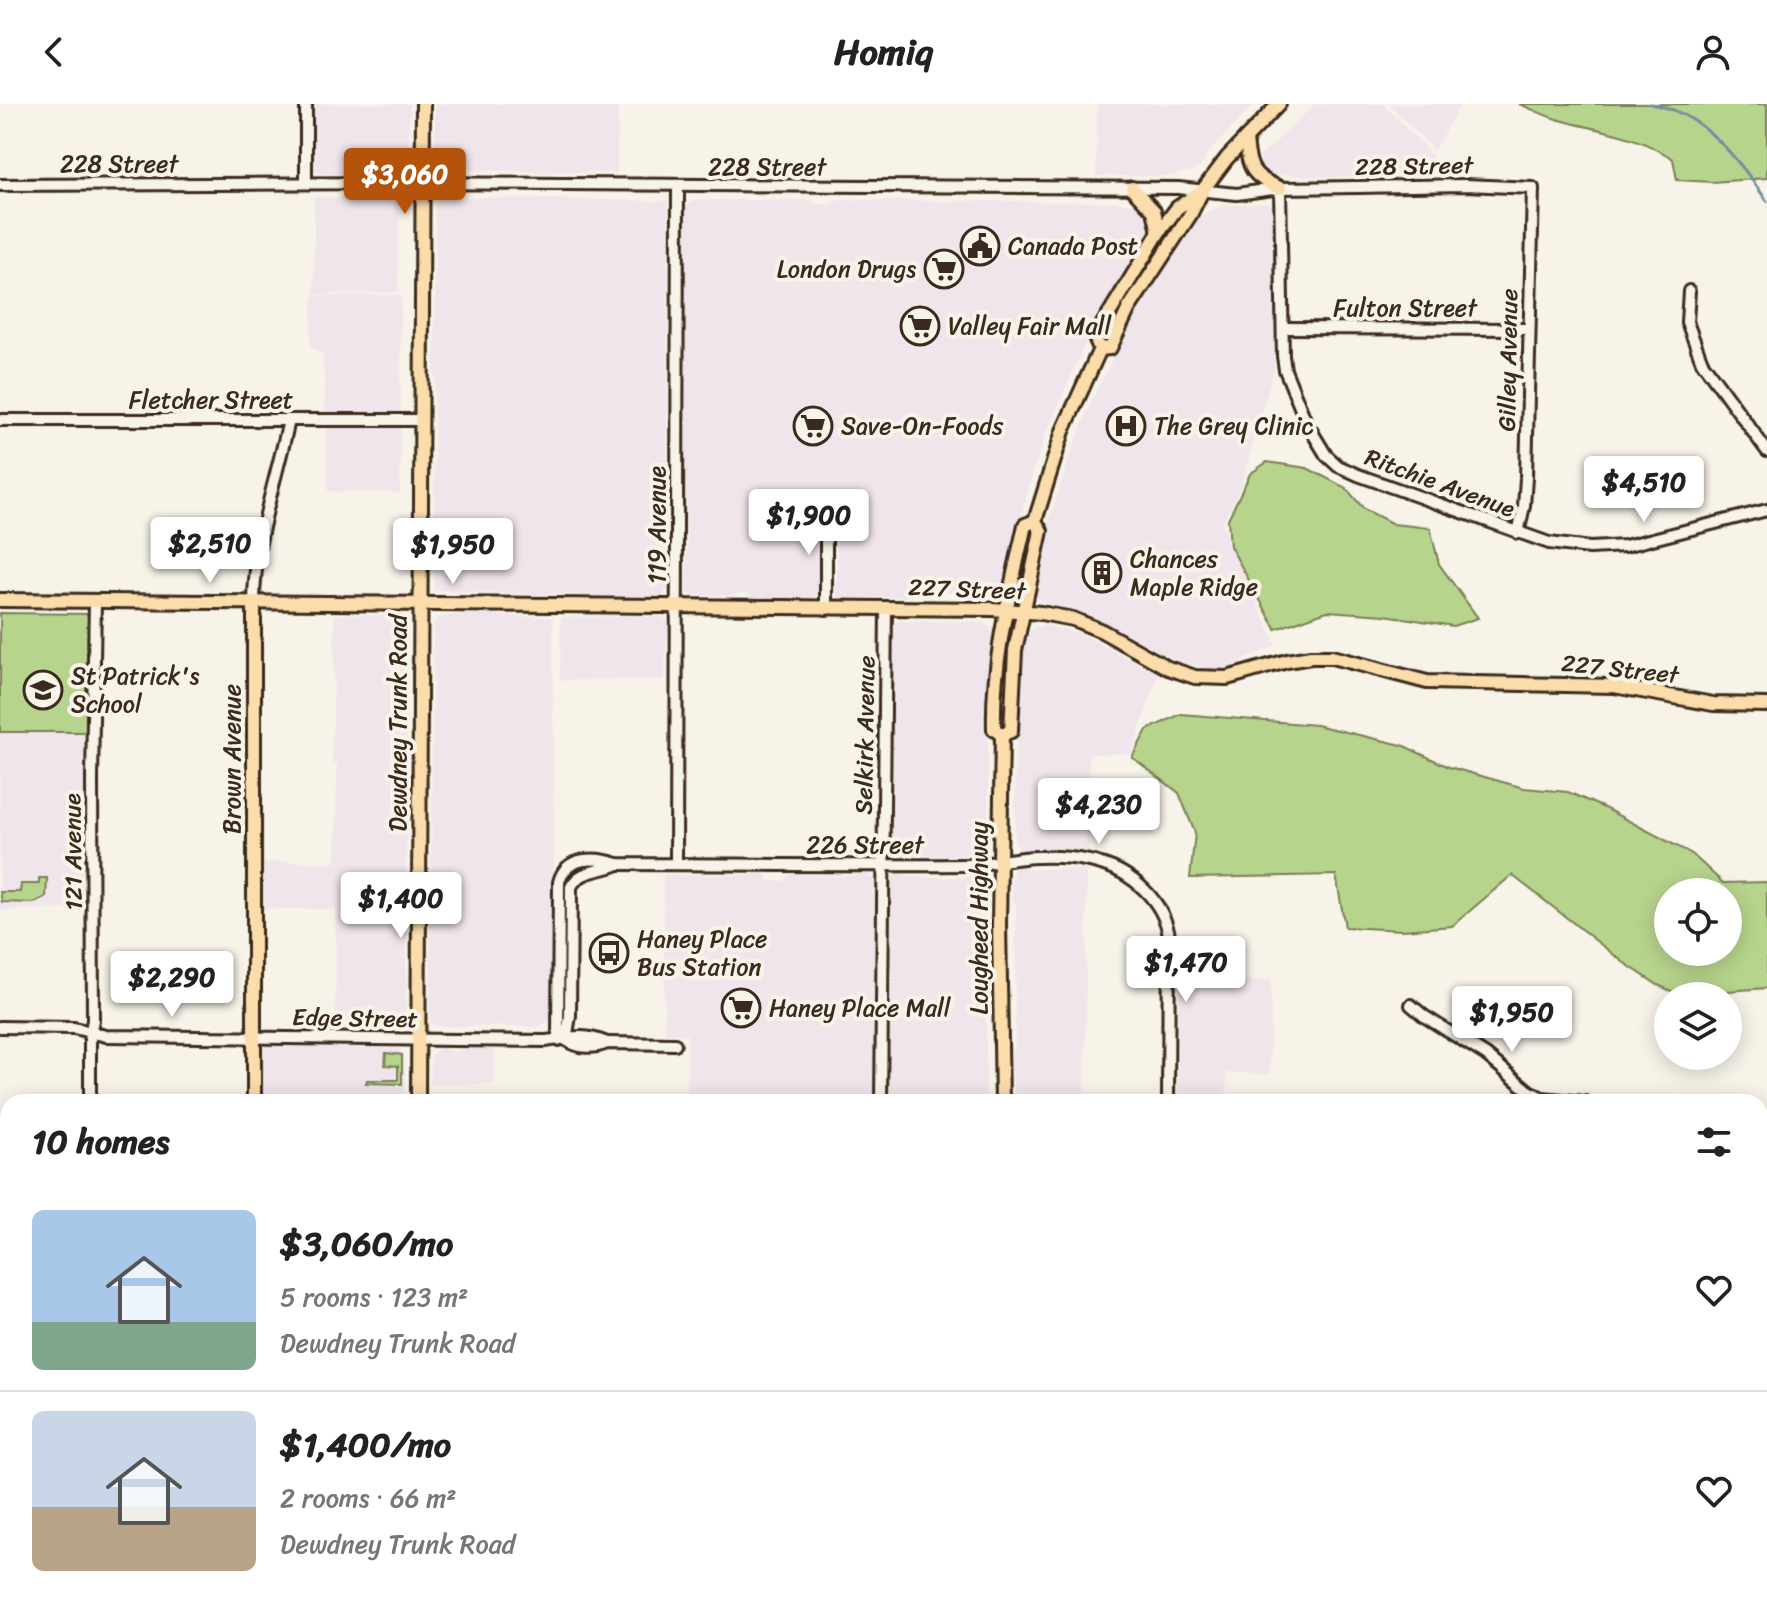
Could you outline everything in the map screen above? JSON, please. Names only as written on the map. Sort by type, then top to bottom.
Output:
[{"type":"main road","name":"Dewdney Trunk Road","points":[[418,1094],[423,104]]},
{"type":"main road","name":"Lougheed Highway","points":[[1100,349],[1110,348],[1134,299],[1190,215],[1202,191],[1227,158],[1279,104]]},
{"type":"main road","points":[[1246,138],[1247,159],[1252,170],[1263,182],[1280,188]]},
{"type":"main road","points":[[1132,188],[1154,211],[1159,232]]},
{"type":"main road","name":"Lougheed Highway","points":[[1002,735],[1011,731],[1014,666],[1041,531],[1035,521],[1063,431],[1100,349],[1095,337],[1159,232],[1177,208],[1202,191]]},
{"type":"main road","name":"Lougheed Highway","points":[[1002,735],[994,729],[994,723],[1006,610],[1025,525],[1035,521]]},
{"type":"main road","name":"227 Street","points":[[0,600],[1023,611],[1085,623],[1168,668],[1195,677],[1227,678],[1287,661],[1332,657],[1427,682],[1614,686],[1713,704],[1767,705]]},
{"type":"main road","name":"Brown Avenue","points":[[254,603],[254,1094]]},
{"type":"main road","name":"Lougheed Highway","points":[[1002,735],[1002,1094]]},
{"type":"street","points":[[306,104],[306,183]]},
{"type":"street","name":"228 Street","points":[[0,185],[423,183],[1132,188],[1237,194],[1280,188],[1466,185],[1533,188]]},
{"type":"street","name":"119 Avenue","points":[[676,864],[678,186]]},
{"type":"street","name":"Ritchie Avenue","points":[[1280,188],[1285,370],[1315,442],[1338,466],[1518,533],[1571,547],[1614,548],[1767,510]]},
{"type":"street","name":"Gilley Avenue","points":[[1518,533],[1526,478],[1533,188]]},
{"type":"street","points":[[1689,291],[1687,322],[1702,362],[1767,451]]},
{"type":"street","name":"Fulton Street","points":[[1283,328],[1528,329]]},
{"type":"street","name":"Fletcher Street","points":[[0,420],[422,420]]},
{"type":"street","name":"Brown Avenue","points":[[254,603],[255,567],[289,420]]},
{"type":"street","points":[[826,506],[826,609]]},
{"type":"street","name":"121 Avenue","points":[[90,1094],[95,601]]},
{"type":"street","name":"Selkirk Avenue","points":[[881,1094],[886,609]]},
{"type":"street","name":"226 Street","points":[[562,1040],[559,882],[564,870],[581,860],[598,859],[618,864],[884,865],[984,865],[1046,858],[1087,861],[1104,865],[1135,881],[1163,914],[1169,935],[1168,1094]]},
{"type":"street","points":[[562,1040],[570,1016],[571,887],[584,873],[602,871],[618,864]]},
{"type":"street","points":[[1411,1005],[1486,1055],[1535,1094]]},
{"type":"street","name":"Edge Street","points":[[0,1027],[74,1028],[90,1034],[562,1040],[574,1046],[675,1044]]},
{"type":"shaded area","points":[[313,104],[410,104],[408,170],[402,174],[323,174],[317,171],[313,161]]},
{"type":"shaded area","points":[[435,104],[618,104],[617,173],[439,170],[435,162]]},
{"type":"shaded area","points":[[1097,104],[1255,104],[1207,154],[1201,166],[1193,171],[1167,176],[1096,176]]},
{"type":"shaded area","points":[[1315,104],[1383,104],[1432,155],[1429,175],[1327,177],[1264,174],[1259,158]]},
{"type":"shaded area","points":[[1389,104],[1461,104],[1434,150]]},
{"type":"shaded area","points":[[314,197],[399,200],[398,292],[314,295]]},
{"type":"shaded area","points":[[444,197],[668,201],[666,573],[669,587],[661,597],[434,589],[435,205],[437,200]]},
{"type":"shaded area","points":[[695,200],[808,200],[816,204],[845,200],[1119,202],[1136,205],[1146,211],[1150,222],[1146,240],[1089,335],[1046,434],[1006,574],[997,589],[985,593],[938,593],[927,582],[913,584],[906,597],[840,598],[834,590],[837,577],[837,498],[818,497],[818,589],[815,597],[808,600],[751,596],[745,592],[690,595],[687,592],[684,211]]},
{"type":"shaded area","points":[[1266,203],[1273,206],[1275,213],[1274,368],[1241,486],[1222,523],[1276,646],[1246,658],[1236,668],[1210,669],[1179,662],[1093,616],[1041,601],[1036,596],[1034,582],[1049,520],[1070,456],[1092,399],[1142,301],[1201,215],[1224,205]]},
{"type":"shaded area","points":[[401,295],[400,493],[328,491],[323,355],[310,346],[313,296]]},
{"type":"shaded area","points":[[495,613],[501,616],[553,617],[554,1010],[552,1018],[540,1027],[436,1026],[430,1019],[433,624],[444,616]]},
{"type":"shaded area","name":"St Patrick's School","points":[[0,614],[87,616],[85,909],[0,910]]},
{"type":"shaded area","points":[[335,615],[396,615],[407,623],[406,1021],[398,1028],[335,1030],[336,909],[260,909],[261,862],[336,862],[337,763],[332,763]]},
{"type":"shaded area","points":[[561,617],[665,618],[669,627],[665,679],[560,680]]},
{"type":"shaded area","points":[[898,621],[982,622],[994,634],[988,717],[988,851],[984,855],[910,856],[903,859],[892,854],[893,627]]},
{"type":"shaded area","points":[[1044,625],[1079,633],[1159,674],[1131,754],[1089,754],[1089,853],[1059,848],[1019,850],[1015,841],[1015,755],[1024,645],[1032,629]]},
{"type":"shaded area","points":[[1021,865],[1029,869],[1087,869],[1085,1094],[1014,1094],[1011,1055],[1015,1048],[1014,868]]},
{"type":"shaded area","points":[[759,872],[766,874],[770,881],[784,881],[794,872],[853,876],[865,873],[874,880],[874,1094],[687,1094],[687,1035],[665,1033],[663,875],[749,875]]},
{"type":"shaded area","points":[[979,874],[986,880],[990,976],[986,984],[986,1094],[888,1094],[890,882],[895,875],[965,877]]},
{"type":"shaded area","points":[[1178,979],[1271,981],[1270,1074],[1227,1073],[1226,1094],[1178,1094]]},
{"type":"shaded area","points":[[269,1044],[400,1049],[405,1055],[405,1087],[403,1094],[261,1094],[261,1070],[257,1063],[259,1051]]},
{"type":"shaded area","points":[[440,1047],[453,1051],[472,1048],[495,1050],[495,1084],[430,1084],[431,1056]]},
{"type":"green space","points":[[1519,104],[1767,104],[1767,178],[1712,182],[1677,180],[1673,159],[1658,150],[1618,134],[1555,119]]},
{"type":"green space","points":[[1267,462],[1307,468],[1346,488],[1364,509],[1393,524],[1430,528],[1439,564],[1478,618],[1453,626],[1385,615],[1327,611],[1276,629],[1230,546],[1228,519],[1250,474]]},
{"type":"green space","points":[[0,613],[86,614],[90,618],[88,764],[86,732],[0,732]]},
{"type":"green space","points":[[1181,714],[1316,725],[1402,745],[1449,767],[1524,788],[1568,792],[1692,854],[1718,878],[1654,878],[1654,966],[1742,966],[1742,883],[1767,882],[1767,988],[1742,990],[1742,982],[1654,982],[1623,962],[1512,875],[1452,926],[1403,930],[1345,927],[1336,875],[1190,878],[1195,833],[1179,793],[1132,757],[1147,730]]},
{"type":"green space","points":[[39,878],[47,878],[46,897],[34,903],[2,902],[0,892],[20,892],[21,884],[39,884]]},
{"type":"green space","points":[[386,1053],[402,1055],[402,1084],[366,1083],[367,1080],[398,1080],[398,1066],[385,1065]]},
{"type":"waterway","points":[[1651,104],[1670,109],[1703,127],[1732,154],[1767,201]]},
{"type":"place","name":"Canada Post","points":[[980,246]]},
{"type":"place","name":"London Drugs","points":[[944,269]]},
{"type":"place","name":"Valley Fair Mall","points":[[920,326]]},
{"type":"place","name":"Save-On-Foods","points":[[813,426]]},
{"type":"place","name":"The Grey Clinic","points":[[1126,426]]},
{"type":"place","name":"Chances Maple Ridge","points":[[1102,573]]},
{"type":"place","name":"St Patrick's School","points":[[43,690]]},
{"type":"place","name":"Haney Place Bus Station","points":[[609,953]]},
{"type":"place","name":"Haney Place Mall","points":[[741,1008]]}]
